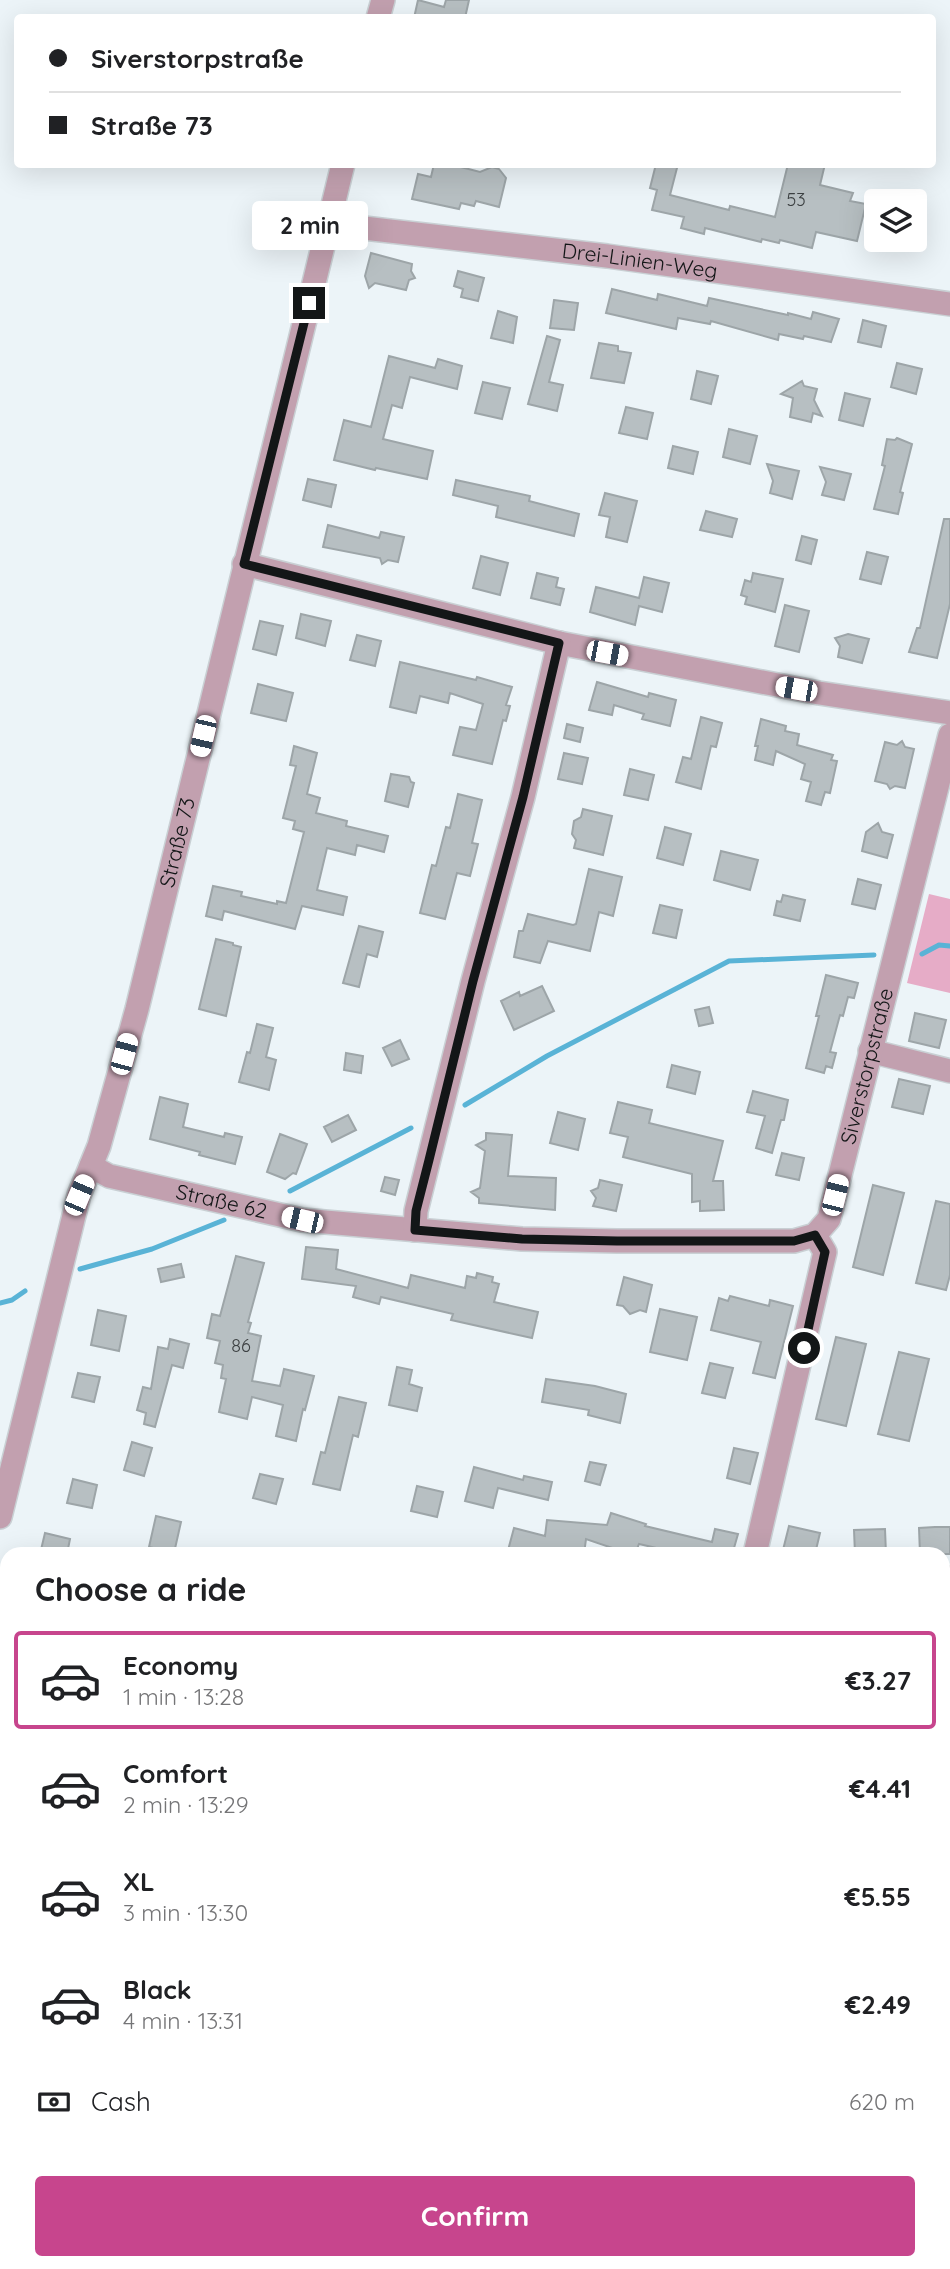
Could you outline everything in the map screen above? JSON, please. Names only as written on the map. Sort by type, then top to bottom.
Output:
[{"type":"street","name":"Straße 73","points":[[0,1517],[79,1195],[99,1146],[137,1009],[342,168]]},
{"type":"street","name":"Drei-Linien-Weg","points":[[329,224],[607,256],[950,304]]},
{"type":"street","points":[[244,564],[559,643],[818,693],[950,713]]},
{"type":"street","points":[[415,1230],[416,1211],[523,797],[559,643]]},
{"type":"street","name":"Siverstorpstraße","points":[[815,1235],[829,1219],[950,735]]},
{"type":"street","points":[[870,1051],[950,1071]]},
{"type":"street","name":"Straße 62","points":[[91,1166],[109,1176],[302,1220],[522,1239],[794,1241],[815,1235]]},
{"type":"street","points":[[757,1547],[825,1252],[815,1235]]},
{"type":"shaded area","points":[[929,894],[950,899],[950,993],[907,983]]},
{"type":"building","points":[[418,0],[444,7],[446,0],[469,0],[466,14],[415,14]]},
{"type":"building","points":[[433,168],[465,168],[480,172],[496,168],[506,178],[499,207],[476,201],[474,206],[461,203],[459,209],[412,199],[418,174],[431,177]]},
{"type":"building","points":[[655,168],[677,168],[670,195],[729,210],[730,206],[775,217],[787,168],[824,168],[820,185],[853,193],[850,201],[864,204],[864,212],[857,241],[816,232],[812,248],[780,240],[779,243],[762,239],[761,242],[705,228],[704,234],[681,228],[684,217],[652,210],[657,190],[650,188]]},
{"type":"building","points":[[371,253],[412,264],[411,271],[415,278],[409,280],[406,290],[375,283],[369,288],[365,276]]},
{"type":"building","points":[[458,271],[484,278],[478,301],[461,297],[463,289],[454,286]]},
{"type":"building","points":[[612,289],[657,300],[658,294],[707,306],[709,298],[811,319],[813,312],[839,319],[831,342],[779,334],[778,340],[711,321],[710,324],[678,318],[676,329],[606,313]]},
{"type":"building","points":[[554,300],[578,303],[574,330],[550,328]]},
{"type":"building","points":[[498,311],[517,317],[513,343],[491,338]]},
{"type":"building","points":[[863,320],[886,326],[881,347],[858,342]]},
{"type":"building","points":[[547,336],[560,340],[549,382],[563,385],[557,411],[528,404]]},
{"type":"building","points":[[599,343],[618,346],[618,351],[631,353],[624,383],[591,378]]},
{"type":"building","points":[[389,356],[435,368],[438,359],[462,366],[457,389],[410,377],[402,408],[392,405],[383,439],[433,451],[427,479],[334,460],[344,420],[371,427]]},
{"type":"building","points":[[897,363],[922,369],[916,394],[891,387]]},
{"type":"building","points":[[697,371],[718,376],[711,404],[691,399]]},
{"type":"building","points":[[802,381],[804,386],[817,389],[814,400],[822,416],[813,413],[811,422],[790,417],[793,398],[781,394]]},
{"type":"building","points":[[483,382],[510,388],[502,419],[475,413]]},
{"type":"building","points":[[845,393],[870,399],[863,426],[839,420]]},
{"type":"building","points":[[626,407],[653,413],[647,439],[619,433]]},
{"type":"building","points":[[729,429],[757,436],[750,464],[723,457]]},
{"type":"building","points":[[897,438],[912,444],[900,492],[903,493],[898,514],[874,509],[885,466],[882,465],[887,439]]},
{"type":"building","points":[[673,446],[698,452],[693,474],[668,468]]},
{"type":"building","points":[[767,464],[799,471],[792,499],[770,493],[773,481]]},
{"type":"building","points":[[820,467],[851,474],[844,500],[822,495],[826,482]]},
{"type":"building","points":[[308,479],[336,485],[331,507],[303,500]]},
{"type":"building","points":[[456,480],[530,496],[529,501],[579,514],[574,536],[496,517],[498,506],[453,495]]},
{"type":"building","points":[[605,493],[637,501],[627,542],[606,537],[610,517],[599,515]]},
{"type":"building","points":[[706,511],[737,519],[732,537],[700,530]]},
{"type":"building","points":[[944,519],[950,519],[950,604],[937,658],[909,652],[917,628],[920,628]]},
{"type":"building","points":[[328,525],[379,538],[381,532],[404,537],[398,562],[388,560],[382,564],[380,558],[323,547]]},
{"type":"building","points":[[802,536],[817,540],[811,564],[796,560]]},
{"type":"building","points":[[867,552],[888,557],[881,584],[860,579]]},
{"type":"building","points":[[481,556],[508,563],[500,595],[473,588]]},
{"type":"building","points":[[537,573],[558,578],[556,587],[564,589],[560,605],[531,598]]},
{"type":"building","points":[[753,573],[783,579],[775,612],[745,604],[747,597],[741,595],[745,580],[751,582]]},
{"type":"building","points":[[644,577],[669,583],[662,612],[639,606],[635,625],[590,612],[596,587],[639,598]]},
{"type":"building","points":[[785,605],[809,611],[799,652],[775,646]]},
{"type":"building","points":[[301,614],[331,621],[325,646],[296,638]]},
{"type":"building","points":[[260,621],[283,626],[276,655],[253,649]]},
{"type":"building","points":[[848,634],[869,639],[862,663],[838,657],[840,646],[835,638]]},
{"type":"building","points":[[357,635],[381,641],[375,666],[350,660]]},
{"type":"building","points":[[400,662],[476,680],[477,677],[512,687],[506,705],[510,706],[506,721],[503,720],[492,764],[453,755],[460,727],[476,730],[483,704],[450,693],[448,703],[420,696],[416,713],[390,707]]},
{"type":"building","points":[[597,682],[648,697],[649,693],[676,700],[670,726],[642,719],[644,714],[614,705],[612,715],[589,710]]},
{"type":"building","points":[[258,684],[293,693],[286,721],[251,713]]},
{"type":"building","points":[[701,717],[722,723],[716,747],[711,746],[701,789],[676,782],[683,757],[691,759]]},
{"type":"building","points":[[761,719],[786,726],[785,731],[799,734],[797,745],[833,755],[831,760],[837,761],[830,793],[825,792],[821,805],[806,801],[811,782],[801,779],[805,764],[776,751],[773,765],[755,760]]},
{"type":"building","points":[[567,724],[583,728],[580,742],[564,738]]},
{"type":"building","points":[[902,741],[905,747],[914,749],[905,788],[895,786],[890,789],[887,784],[875,781],[885,742],[897,745]]},
{"type":"building","points":[[294,746],[317,753],[307,794],[320,798],[316,813],[347,821],[346,826],[388,836],[384,852],[357,845],[355,855],[327,848],[317,890],[347,897],[343,915],[302,906],[295,929],[224,911],[222,920],[206,916],[213,886],[242,892],[241,896],[277,904],[277,901],[286,903],[304,832],[293,829],[295,821],[283,818],[296,766],[290,765]]},
{"type":"building","points":[[564,753],[588,758],[582,784],[558,779]]},
{"type":"building","points":[[630,769],[654,775],[648,800],[624,795]]},
{"type":"building","points":[[391,774],[409,777],[414,783],[408,807],[385,801]]},
{"type":"building","points":[[458,794],[482,800],[472,843],[478,844],[470,876],[457,873],[445,919],[420,913],[432,865],[436,866],[446,827],[450,828]]},
{"type":"building","points":[[583,809],[612,816],[603,855],[574,848],[574,821],[581,817]]},
{"type":"building","points":[[878,823],[882,832],[893,835],[887,858],[862,851],[866,832]]},
{"type":"building","points":[[665,827],[691,834],[683,865],[657,858]]},
{"type":"building","points":[[721,851],[758,860],[750,890],[714,880]]},
{"type":"building","points":[[589,869],[622,877],[613,916],[599,912],[590,951],[548,941],[540,963],[514,957],[519,931],[523,931],[528,914],[576,924]]},
{"type":"building","points":[[858,879],[881,885],[875,909],[852,904]]},
{"type":"building","points":[[783,895],[805,900],[800,921],[774,915],[777,901],[781,902]]},
{"type":"building","points":[[660,905],[682,910],[676,938],[653,933]]},
{"type":"building","points":[[359,926],[383,932],[377,957],[367,954],[359,987],[343,983]]},
{"type":"building","points":[[216,939],[241,947],[226,1016],[199,1009]]},
{"type":"building","points":[[826,975],[858,983],[854,998],[848,997],[843,1016],[840,1015],[830,1052],[836,1053],[832,1068],[826,1066],[824,1073],[806,1068]]},
{"type":"building","points":[[542,986],[554,1011],[514,1030],[501,1001],[519,992],[520,996]]},
{"type":"building","points":[[709,1007],[713,1023],[699,1026],[695,1010]]},
{"type":"building","points":[[915,1013],[946,1020],[939,1048],[909,1041]]},
{"type":"building","points":[[257,1024],[273,1028],[266,1057],[276,1060],[269,1090],[239,1082]]},
{"type":"building","points":[[400,1040],[409,1059],[392,1066],[383,1048]]},
{"type":"building","points":[[346,1053],[363,1056],[361,1073],[344,1070]]},
{"type":"building","points":[[672,1065],[700,1072],[695,1094],[667,1087]]},
{"type":"building","points":[[899,1079],[930,1086],[923,1114],[892,1107]]},
{"type":"building","points":[[753,1091],[788,1100],[772,1153],[756,1148],[765,1116],[747,1112]]},
{"type":"building","points":[[160,1097],[188,1104],[183,1127],[224,1137],[225,1133],[242,1137],[235,1164],[150,1139]]},
{"type":"building","points":[[618,1102],[652,1110],[649,1123],[723,1141],[713,1181],[723,1181],[724,1210],[700,1211],[700,1201],[692,1202],[692,1174],[623,1157],[628,1137],[610,1133]]},
{"type":"building","points":[[558,1112],[585,1119],[578,1150],[550,1143]]},
{"type":"building","points":[[348,1115],[356,1130],[332,1142],[324,1127]]},
{"type":"building","points":[[486,1133],[512,1135],[508,1176],[556,1178],[555,1210],[479,1203],[479,1198],[471,1192],[480,1188],[485,1151],[476,1145],[486,1140]]},
{"type":"building","points":[[280,1134],[307,1144],[296,1174],[293,1173],[285,1179],[267,1172]]},
{"type":"building","points":[[782,1153],[804,1158],[799,1180],[776,1175]]},
{"type":"building","points":[[385,1177],[399,1180],[395,1195],[381,1191]]},
{"type":"building","points":[[600,1180],[622,1185],[616,1211],[593,1206],[596,1198],[591,1191],[598,1188]]},
{"type":"building","points":[[873,1185],[904,1193],[883,1275],[853,1267]]},
{"type":"building","points":[[936,1201],[950,1204],[950,1275],[946,1290],[916,1283]]},
{"type":"building","points":[[306,1247],[338,1250],[336,1269],[408,1288],[411,1275],[465,1288],[467,1276],[476,1278],[477,1273],[493,1277],[492,1282],[499,1284],[494,1302],[538,1312],[532,1338],[451,1320],[453,1314],[381,1297],[379,1304],[353,1297],[356,1286],[302,1279]]},
{"type":"building","points":[[236,1256],[264,1263],[248,1322],[251,1323],[248,1333],[261,1336],[252,1381],[280,1386],[284,1369],[314,1376],[296,1441],[276,1436],[283,1405],[252,1397],[247,1419],[219,1412],[226,1379],[221,1378],[223,1365],[215,1363],[220,1341],[207,1338],[212,1314],[220,1316]]},
{"type":"building","points":[[181,1264],[184,1277],[161,1282],[158,1269]]},
{"type":"building","points":[[624,1277],[652,1285],[646,1312],[640,1310],[630,1314],[623,1306],[617,1305]]},
{"type":"building","points":[[730,1296],[769,1306],[770,1300],[793,1306],[775,1378],[753,1373],[761,1342],[711,1330],[719,1298],[728,1301]]},
{"type":"building","points":[[660,1309],[697,1317],[687,1360],[650,1352]]},
{"type":"building","points":[[98,1310],[126,1316],[119,1351],[91,1345]]},
{"type":"building","points":[[836,1337],[866,1344],[846,1426],[816,1419]]},
{"type":"building","points":[[170,1339],[189,1344],[183,1368],[172,1365],[155,1427],[144,1424],[146,1413],[137,1410],[143,1387],[151,1389],[158,1347],[168,1349]]},
{"type":"building","points":[[899,1352],[929,1359],[909,1441],[878,1434]]},
{"type":"building","points":[[710,1363],[733,1368],[725,1398],[702,1393]]},
{"type":"building","points":[[397,1367],[412,1370],[409,1384],[422,1388],[417,1411],[389,1405]]},
{"type":"building","points":[[78,1373],[100,1377],[94,1402],[72,1397]]},
{"type":"building","points":[[546,1379],[595,1386],[626,1394],[620,1423],[588,1415],[589,1410],[542,1402]]},
{"type":"building","points":[[339,1397],[366,1403],[358,1437],[353,1435],[340,1490],[313,1484],[321,1452],[325,1453]]},
{"type":"building","points":[[132,1442],[152,1448],[144,1476],[124,1470]]},
{"type":"building","points":[[734,1448],[758,1453],[750,1484],[727,1478]]},
{"type":"building","points":[[590,1462],[606,1465],[600,1485],[585,1481]]},
{"type":"building","points":[[474,1467],[523,1480],[524,1476],[552,1482],[548,1500],[498,1488],[493,1508],[465,1501]]},
{"type":"building","points":[[260,1474],[283,1479],[276,1504],[253,1498]]},
{"type":"building","points":[[73,1479],[97,1485],[92,1508],[67,1503]]},
{"type":"building","points":[[417,1486],[443,1492],[437,1517],[411,1511]]},
{"type":"building","points":[[611,1513],[646,1524],[645,1526],[712,1542],[715,1529],[738,1534],[734,1547],[652,1547],[639,1544],[638,1547],[609,1547],[586,1539],[585,1547],[509,1547],[514,1528],[545,1536],[547,1520],[607,1525]]},
{"type":"building","points":[[156,1516],[181,1522],[175,1547],[149,1547]]},
{"type":"building","points":[[789,1526],[820,1533],[817,1547],[784,1547]]},
{"type":"building","points":[[950,1527],[950,1547],[920,1547],[919,1528]]},
{"type":"building","points":[[885,1529],[886,1547],[855,1547],[854,1530]]},
{"type":"building","points":[[45,1533],[70,1539],[68,1547],[42,1547]]},
{"type":"waterway","points":[[922,954],[939,945],[950,946]]},
{"type":"waterway","points":[[465,1105],[547,1056],[729,961],[874,955]]},
{"type":"waterway","points":[[290,1191],[411,1128]]},
{"type":"waterway","points":[[80,1269],[152,1249],[224,1220]]},
{"type":"waterway","points":[[0,1303],[12,1300],[25,1291]]},
{"type":"route","points":[[309,303],[244,564],[559,643],[538,738],[473,981],[416,1211],[415,1230],[522,1239],[617,1241],[794,1241],[815,1235],[825,1252],[804,1348]]}]
